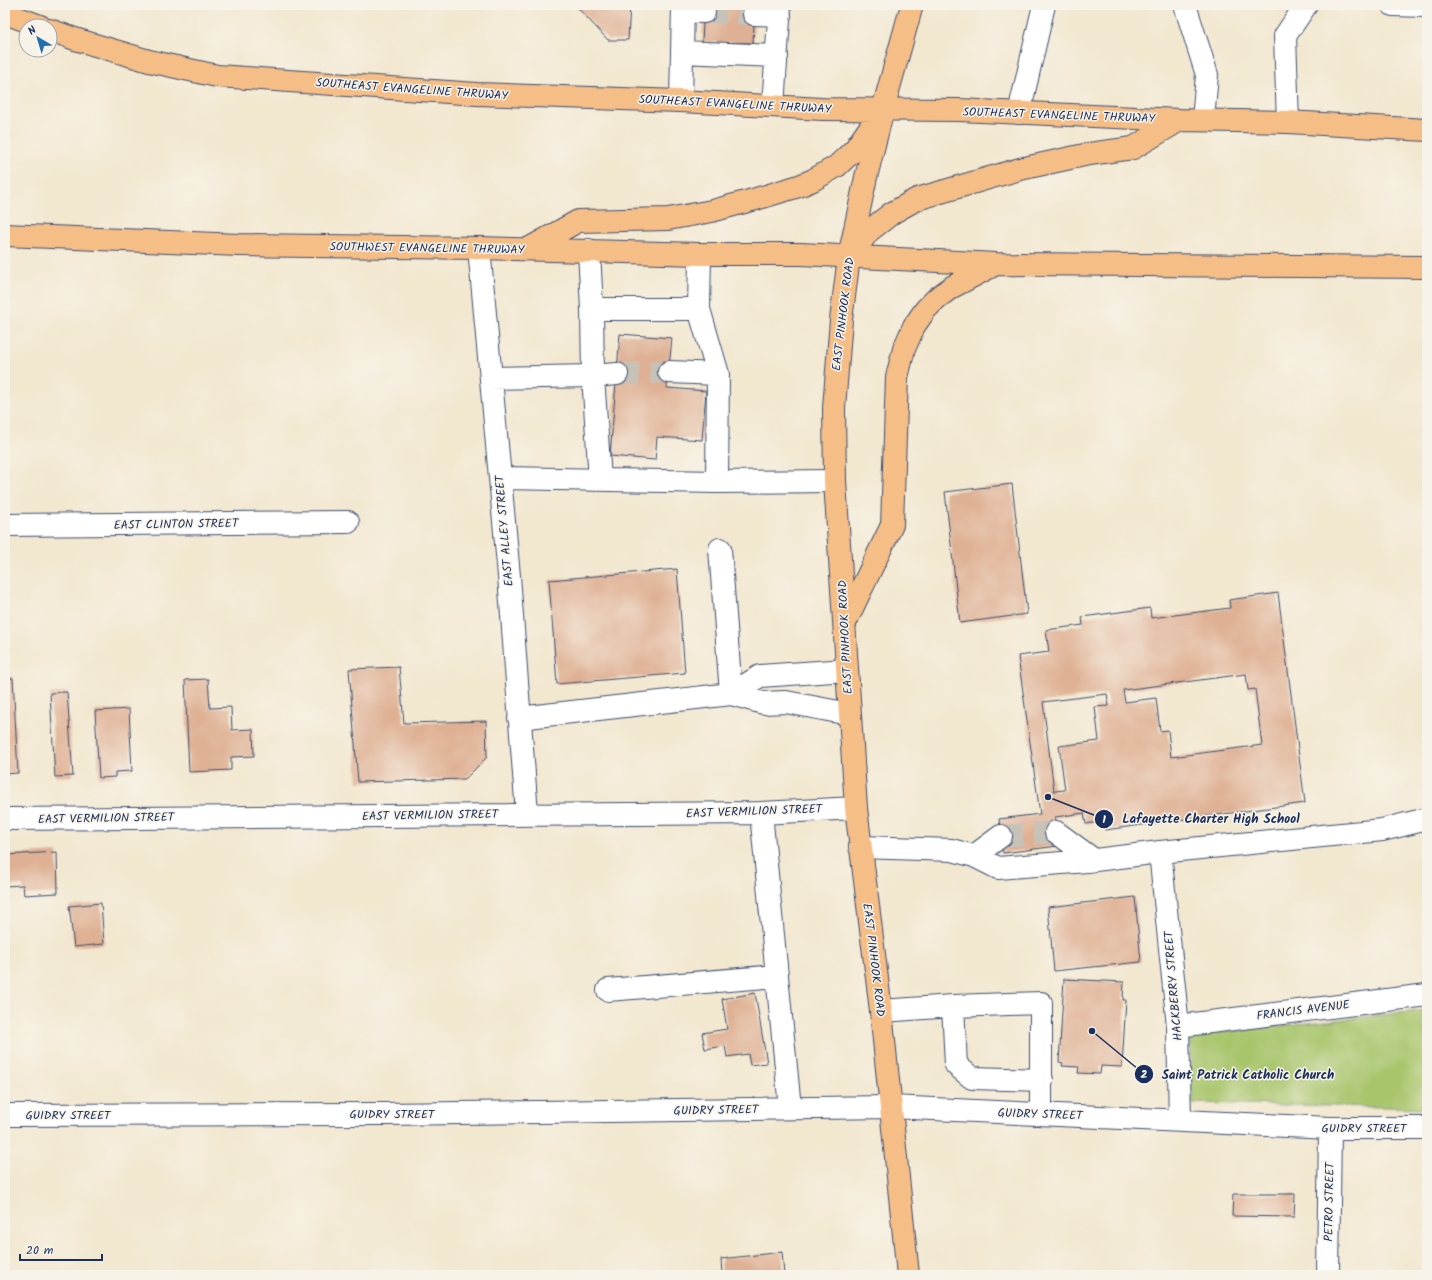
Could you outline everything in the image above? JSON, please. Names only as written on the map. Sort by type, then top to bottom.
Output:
[{"type":"main road","name":"EAST PINHOOK ROAD","points":[[908,1275],[881,1011],[856,808],[835,481],[834,408],[841,320],[849,257],[866,177],[883,109],[912,5]]},
{"type":"main road","points":[[5,13],[18,18]]},
{"type":"main road","name":"SOUTHEAST EVANGELINE THRUWAY","points":[[58,33],[149,61],[218,76],[477,94],[681,101],[822,109],[959,110],[1180,120],[1288,122],[1427,130]]},
{"type":"main road","points":[[527,249],[578,221],[668,219],[719,209],[799,186],[813,180],[837,166],[855,149],[883,109]]},
{"type":"main road","points":[[849,257],[869,231],[892,213],[917,199],[1020,169],[1089,154],[1133,148],[1180,120]]},
{"type":"main road","name":"SOUTHWEST EVANGELINE THRUWAY","points":[[5,235],[239,245],[589,250],[700,254],[801,254],[996,264],[1427,266]]},
{"type":"main road","points":[[845,623],[892,525],[897,377],[904,349],[914,326],[926,309],[937,298],[952,287],[996,264]]},
{"type":"street","points":[[1019,113],[1044,5]]},
{"type":"street","points":[[1185,5],[1207,75],[1203,120]]},
{"type":"street","points":[[1288,122],[1285,36],[1306,5]]},
{"type":"street","points":[[1393,5],[1427,6]]},
{"type":"street","points":[[681,101],[682,52],[690,10]]},
{"type":"street","points":[[754,14],[780,10],[773,106]]},
{"type":"street","points":[[682,52],[777,56]]},
{"type":"street","name":"EAST ALLEY STREET","points":[[479,248],[500,478],[527,814]]},
{"type":"street","points":[[589,250],[593,376],[600,480]]},
{"type":"street","points":[[700,254],[699,309],[718,374],[717,482]]},
{"type":"street","points":[[592,309],[699,309]]},
{"type":"street","points":[[669,372],[718,374]]},
{"type":"street","points":[[491,378],[593,376],[617,374]]},
{"type":"street","points":[[500,478],[717,482],[835,481]]},
{"type":"street","name":"EAST CLINTON STREET","points":[[5,525],[348,522]]},
{"type":"street","points":[[720,549],[731,694]]},
{"type":"street","points":[[731,694],[760,676],[847,670]]},
{"type":"street","points":[[519,718],[731,694],[763,703],[786,702],[849,714]]},
{"type":"street","name":"EAST VERMILION STREET","points":[[5,819],[761,813],[856,808]]},
{"type":"street","points":[[761,813],[790,1108]]},
{"type":"street","points":[[860,846],[952,850],[974,856],[998,868],[1094,860],[1382,830],[1427,819]]},
{"type":"street","points":[[1056,832],[1094,860]]},
{"type":"street","points":[[974,856],[1001,836]]},
{"type":"street","name":"HACKBERRY STREET","points":[[1160,852],[1178,1026],[1180,1120]]},
{"type":"street","points":[[608,990],[777,976]]},
{"type":"street","name":"FRANCIS AVENUE","points":[[1178,1026],[1427,995]]},
{"type":"street","points":[[881,1011],[953,1006],[1041,1003],[1041,1114]]},
{"type":"street","points":[[953,1006],[956,1066],[972,1078],[1042,1080]]},
{"type":"street","name":"GUIDRY STREET","points":[[5,1115],[386,1114],[891,1107],[1330,1128],[1427,1128]]},
{"type":"street","name":"PETRO STREET","points":[[1328,1275],[1330,1128]]},
{"type":"green space","points":[[1427,1010],[1427,1108],[1192,1103],[1189,1036]]},
{"type":"building","points":[[575,5],[630,5],[628,40],[608,40]]},
{"type":"building","points":[[704,5],[755,5],[753,43],[702,42]]},
{"type":"building","points":[[620,334],[672,338],[667,388],[706,391],[702,440],[657,437],[655,460],[610,456]]},
{"type":"building","points":[[1012,484],[1027,614],[960,623],[945,492]]},
{"type":"building","points":[[677,569],[685,673],[557,684],[549,580]]},
{"type":"building","points":[[1278,593],[1305,803],[1105,830],[1104,821],[1086,824],[1084,813],[1055,817],[1058,846],[1003,853],[999,819],[1040,814],[1018,656],[1049,652],[1046,630],[1083,625],[1082,617],[1150,608],[1151,618],[1230,608],[1229,600]],"holes":[[[1246,674],[1248,690],[1255,689],[1262,745],[1171,757],[1168,730],[1160,731],[1156,698],[1125,702],[1123,690]],[[1107,694],[1109,706],[1095,707],[1099,741],[1059,746],[1065,790],[1054,791],[1043,702]]]},
{"type":"building","points":[[399,667],[404,723],[486,721],[487,757],[465,779],[358,782],[349,669]]},
{"type":"building","points":[[13,678],[18,773],[5,774],[5,679]]},
{"type":"building","points":[[208,679],[210,708],[231,707],[232,730],[253,729],[254,756],[231,757],[231,770],[189,772],[185,680]]},
{"type":"building","points":[[67,692],[73,776],[55,777],[50,693]]},
{"type":"building","points":[[129,709],[132,771],[115,772],[115,777],[99,778],[95,711]]},
{"type":"building","points":[[57,852],[58,893],[24,895],[23,885],[5,886],[5,855]]},
{"type":"building","points":[[1135,897],[1141,962],[1054,971],[1048,907]]},
{"type":"building","points":[[101,903],[104,944],[74,947],[69,906]]},
{"type":"building","points":[[1064,979],[1124,982],[1123,1000],[1126,1000],[1122,1067],[1101,1066],[1100,1074],[1078,1073],[1079,1067],[1062,1066],[1063,1063],[1059,1062]]},
{"type":"building","points":[[755,993],[767,1063],[750,1065],[748,1054],[727,1057],[725,1046],[705,1049],[702,1033],[727,1029],[722,999]]},
{"type":"building","points":[[1233,1194],[1295,1194],[1294,1217],[1232,1216]]},
{"type":"building","points":[[782,1252],[784,1275],[722,1275],[721,1259]]},
{"type":"tunnel","points":[[704,12],[754,14]]},
{"type":"tunnel","points":[[617,374],[669,372]]},
{"type":"tunnel","points":[[1001,836],[1056,832]]},
{"type":"place","name":"Lafayette Charter High School","points":[[1048,797]]},
{"type":"place","name":"Saint Patrick Catholic Church","points":[[1092,1031]]}]
